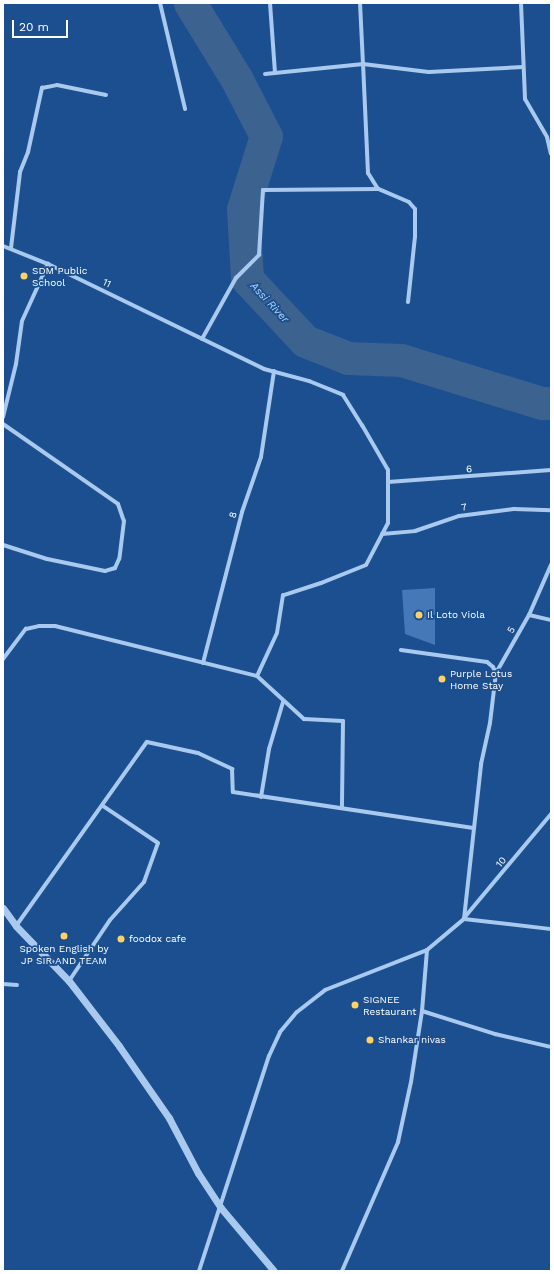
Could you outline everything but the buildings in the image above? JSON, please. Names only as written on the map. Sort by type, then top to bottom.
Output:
[{"type":"street","points":[[160,3],[185,109]]},
{"type":"street","points":[[270,3],[275,73]]},
{"type":"street","points":[[360,3],[368,173],[378,189]]},
{"type":"street","points":[[521,3],[525,99],[547,137],[551,154]]},
{"type":"street","points":[[265,74],[363,64],[429,72],[523,67]]},
{"type":"street","points":[[11,248],[20,172],[28,152],[42,88],[57,85],[106,95]]},
{"type":"street","points":[[202,339],[236,278],[259,255],[263,190],[378,189],[409,202],[415,209],[415,236],[408,302]]},
{"type":"street","name":"11","points":[[3,246],[48,264],[202,339],[274,371],[309,381],[343,395],[388,470],[388,523],[366,565],[321,583],[283,594],[277,633],[257,676]]},
{"type":"street","points":[[3,417],[16,364],[22,321],[48,264]]},
{"type":"street","name":"8","points":[[203,663],[242,512],[261,457],[274,371]]},
{"type":"street","points":[[3,424],[118,504],[124,521],[119,559],[115,568],[106,570],[47,558],[3,544]]},
{"type":"street","name":"6","points":[[388,482],[551,470]]},
{"type":"street","name":"7","points":[[382,534],[415,531],[459,516],[514,509],[551,510]]},
{"type":"street","points":[[551,565],[529,614],[551,620]]},
{"type":"street","name":"5","points":[[496,673],[529,614]]},
{"type":"street","points":[[3,659],[26,629],[39,626],[55,626],[257,676],[283,702],[304,719],[343,721],[342,807]]},
{"type":"street","points":[[401,650],[487,662],[494,666],[496,673],[473,828],[464,919],[551,929]]},
{"type":"street","points":[[261,797],[269,749],[283,702]]},
{"type":"street","points":[[16,926],[103,806],[147,742],[198,753],[232,769],[233,792],[342,807],[473,828]]},
{"type":"street","points":[[69,981],[110,920],[144,882],[158,843],[103,806]]},
{"type":"street","name":"10","points":[[199,1271],[221,1208],[269,1056],[280,1032],[296,1012],[324,990],[428,950],[464,919],[551,814]]},
{"type":"street","points":[[3,908],[16,926],[69,981],[169,1118],[198,1173],[221,1208],[274,1271]]},
{"type":"street","points":[[342,1271],[398,1142],[411,1082],[422,1011],[428,950]]},
{"type":"street","points":[[3,984],[17,985]]},
{"type":"street","points":[[422,1011],[495,1034],[550,1047]]},
{"type":"waterway","name":"Assi River","points":[[190,3],[236,78],[266,136],[243,209],[247,279],[305,341],[348,358],[401,360],[542,403],[551,403]]},
{"type":"place","name":"SDM Public School","points":[[24,276]]},
{"type":"place","name":"Il Loto Viola","points":[[419,615]]},
{"type":"place","name":"Purple Lotus Home Stay","points":[[442,679]]},
{"type":"place","name":"Spoken English by JP SIR AND TEAM","points":[[64,936]]},
{"type":"place","name":"foodox cafe","points":[[121,939]]},
{"type":"place","name":"SIGNEE Restaurant","points":[[355,1005]]},
{"type":"place","name":"Shankar nivas","points":[[370,1040]]}]
